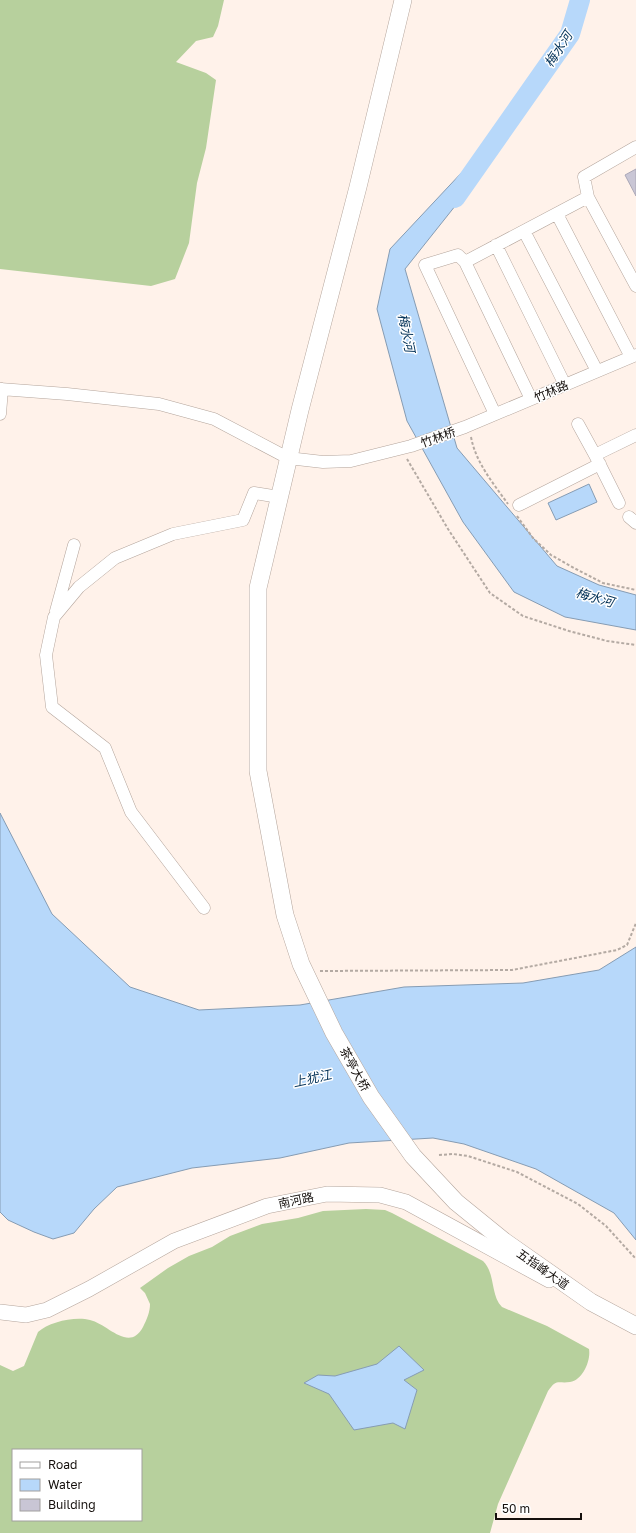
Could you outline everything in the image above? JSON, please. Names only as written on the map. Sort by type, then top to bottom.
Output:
[{"type":"main road","name":"茶亭大桥","points":[[403,0],[358,187],[288,458],[258,588],[258,771],[285,915],[301,964],[334,1033],[371,1097],[413,1156],[456,1202]]},
{"type":"main road","name":"五指峰大道","points":[[456,1202],[504,1241],[591,1302],[636,1326]]},
{"type":"street","points":[[636,147],[584,177],[588,197],[636,286]]},
{"type":"street","points":[[465,262],[588,197]]},
{"type":"street","points":[[557,214],[633,356]]},
{"type":"street","points":[[524,231],[597,371]]},
{"type":"street","points":[[496,246],[565,384]]},
{"type":"street","points":[[495,414],[425,265],[458,255],[465,262],[531,399]]},
{"type":"street","name":"竹林路","points":[[467,426],[633,356]]},
{"type":"street","points":[[0,414],[1,389],[67,394],[159,404],[214,419],[288,458]]},
{"type":"street","points":[[578,424],[619,504]]},
{"type":"street","name":"竹林桥","points":[[288,458],[323,462],[352,461],[406,448],[467,426]]},
{"type":"street","points":[[514,507],[597,460],[636,435]]},
{"type":"street","points":[[54,617],[79,587],[115,558],[173,534],[243,520],[254,493],[279,497]]},
{"type":"street","points":[[74,545],[54,617],[46,656],[52,707],[105,748],[131,812],[204,908]]},
{"type":"street","name":"南河路","points":[[0,1312],[26,1315],[47,1310],[89,1289],[174,1241],[267,1206],[327,1194],[380,1195],[406,1202],[453,1229],[591,1302]]},
{"type":"path","points":[[467,426],[473,450],[480,464],[514,507],[534,538],[551,554],[603,583],[636,590]]},
{"type":"path","points":[[406,448],[448,529],[490,593],[523,616],[568,631],[607,641],[636,645]]},
{"type":"path","points":[[320,971],[512,970],[617,950],[627,945],[636,923]]},
{"type":"path","points":[[439,1155],[453,1154],[468,1156],[518,1172],[578,1204],[606,1226],[636,1259]]},
{"type":"green space","points":[[0,0],[224,0],[218,26],[213,37],[196,41],[176,62],[206,73],[216,80],[206,148],[197,183],[189,243],[175,279],[151,286],[0,269]]},
{"type":"green space","points":[[366,1209],[385,1210],[392,1213],[483,1261],[490,1272],[496,1297],[502,1307],[547,1326],[589,1349],[589,1359],[579,1378],[570,1382],[558,1382],[548,1391],[498,1504],[490,1533],[0,1533],[0,1365],[13,1371],[24,1366],[38,1332],[49,1325],[70,1319],[90,1320],[118,1335],[131,1337],[137,1334],[143,1327],[149,1310],[150,1304],[145,1293],[140,1288],[168,1268],[189,1256],[212,1247],[230,1236],[262,1224],[298,1218],[323,1211]]},
{"type":"water","points":[[464,170],[475,181],[405,269],[457,448],[557,566],[599,585],[636,595],[636,630],[565,617],[514,592],[463,522],[407,421],[377,309],[390,249]]},
{"type":"water","points":[[589,484],[597,502],[556,520],[548,503]]},
{"type":"water","name":"上犹江","points":[[0,813],[52,914],[130,987],[199,1010],[300,1005],[404,987],[523,983],[599,970],[636,947],[636,1240],[614,1213],[536,1169],[464,1144],[433,1138],[349,1143],[280,1158],[192,1168],[117,1187],[94,1209],[74,1233],[53,1239],[8,1220],[0,1212]]},
{"type":"water","points":[[399,1346],[424,1370],[404,1380],[417,1390],[405,1429],[393,1423],[354,1430],[329,1394],[304,1383],[318,1375],[335,1376],[377,1364]]},
{"type":"building","points":[[636,169],[636,196],[625,175]]},
{"type":"waterway","name":"梅水河","points":[[455,198],[570,34],[580,0]]}]
